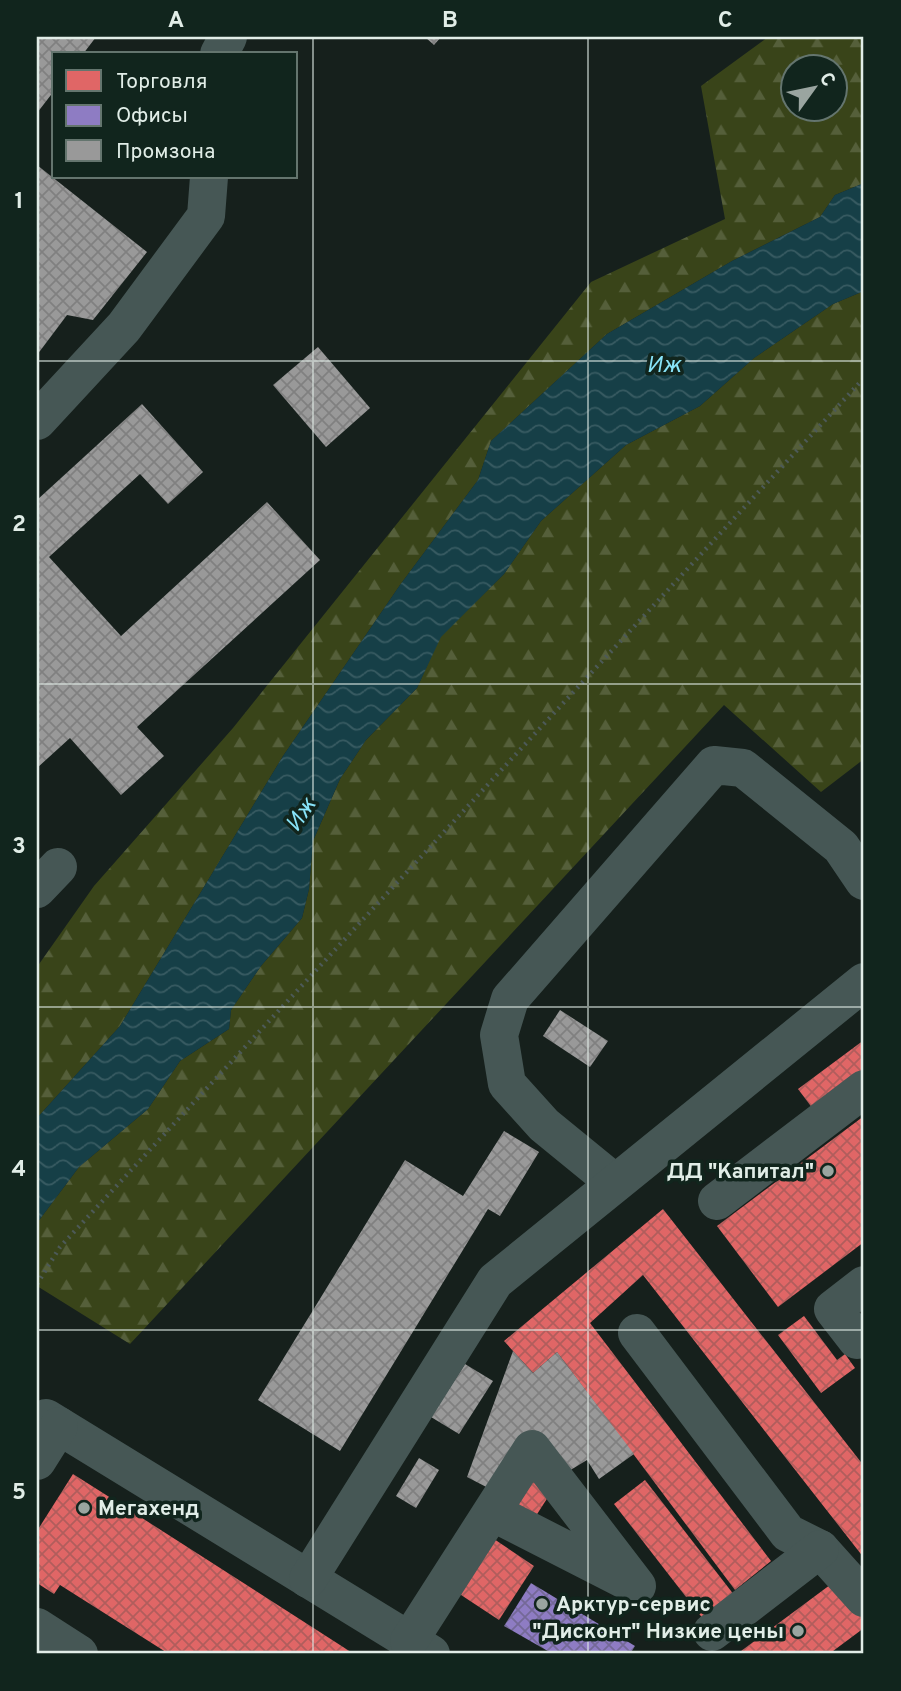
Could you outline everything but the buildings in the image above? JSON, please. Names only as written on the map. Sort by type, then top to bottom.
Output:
[{"type":"lane","points":[[37,421],[124,327],[206,216],[209,178]]},
{"type":"lane","points":[[615,1183],[544,1125],[508,1084],[499,1035],[510,999],[714,765],[743,768],[841,847],[864,881]]},
{"type":"lane","points":[[307,1579],[495,1281],[864,982]]},
{"type":"lane","points":[[716,1201],[864,1089]]},
{"type":"lane","points":[[864,1285],[833,1309],[857,1340],[864,1334]]},
{"type":"lane","points":[[637,1333],[788,1533],[820,1549],[864,1598]]},
{"type":"lane","points":[[37,1461],[53,1422],[420,1648],[492,1512]]},
{"type":"lane","points":[[712,1632],[820,1549]]},
{"type":"lane","points":[[37,1628],[79,1654]]},
{"type":"path","points":[[37,1284],[60,1247],[864,378]]},
{"type":"green space","points":[[768,37],[864,37],[864,183],[835,195],[820,217],[732,261],[607,334],[491,441],[478,480],[400,585],[283,756],[120,1026],[37,1118],[37,967],[94,886],[233,728],[591,282],[725,219],[701,86]]},
{"type":"green space","points":[[864,291],[864,759],[821,792],[724,705],[130,1344],[37,1286],[37,1223],[79,1167],[148,1109],[180,1061],[229,1029],[231,1010],[261,966],[302,918],[309,889],[313,841],[340,779],[366,740],[417,688],[440,637],[504,574],[541,521],[626,445],[700,406],[754,358],[833,304]]},
{"type":"water","name":"Иж","points":[[864,183],[864,291],[833,304],[754,358],[700,406],[626,445],[541,521],[504,574],[441,637],[417,688],[366,740],[340,779],[313,841],[309,889],[302,918],[261,966],[231,1010],[229,1029],[180,1061],[148,1109],[79,1167],[37,1223],[37,1118],[120,1026],[283,756],[400,585],[478,480],[491,441],[607,334],[732,261],[820,217],[835,195]]},
{"type":"place","name":"ДД \"Капитал\"","points":[[828,1171]]},
{"type":"place","name":"Мегахенд","points":[[84,1508]]},
{"type":"place","name":"Арктур-сервис","points":[[542,1604]]},
{"type":"place","name":"\"Дисконт\" Низкие цены","points":[[798,1631]]}]
